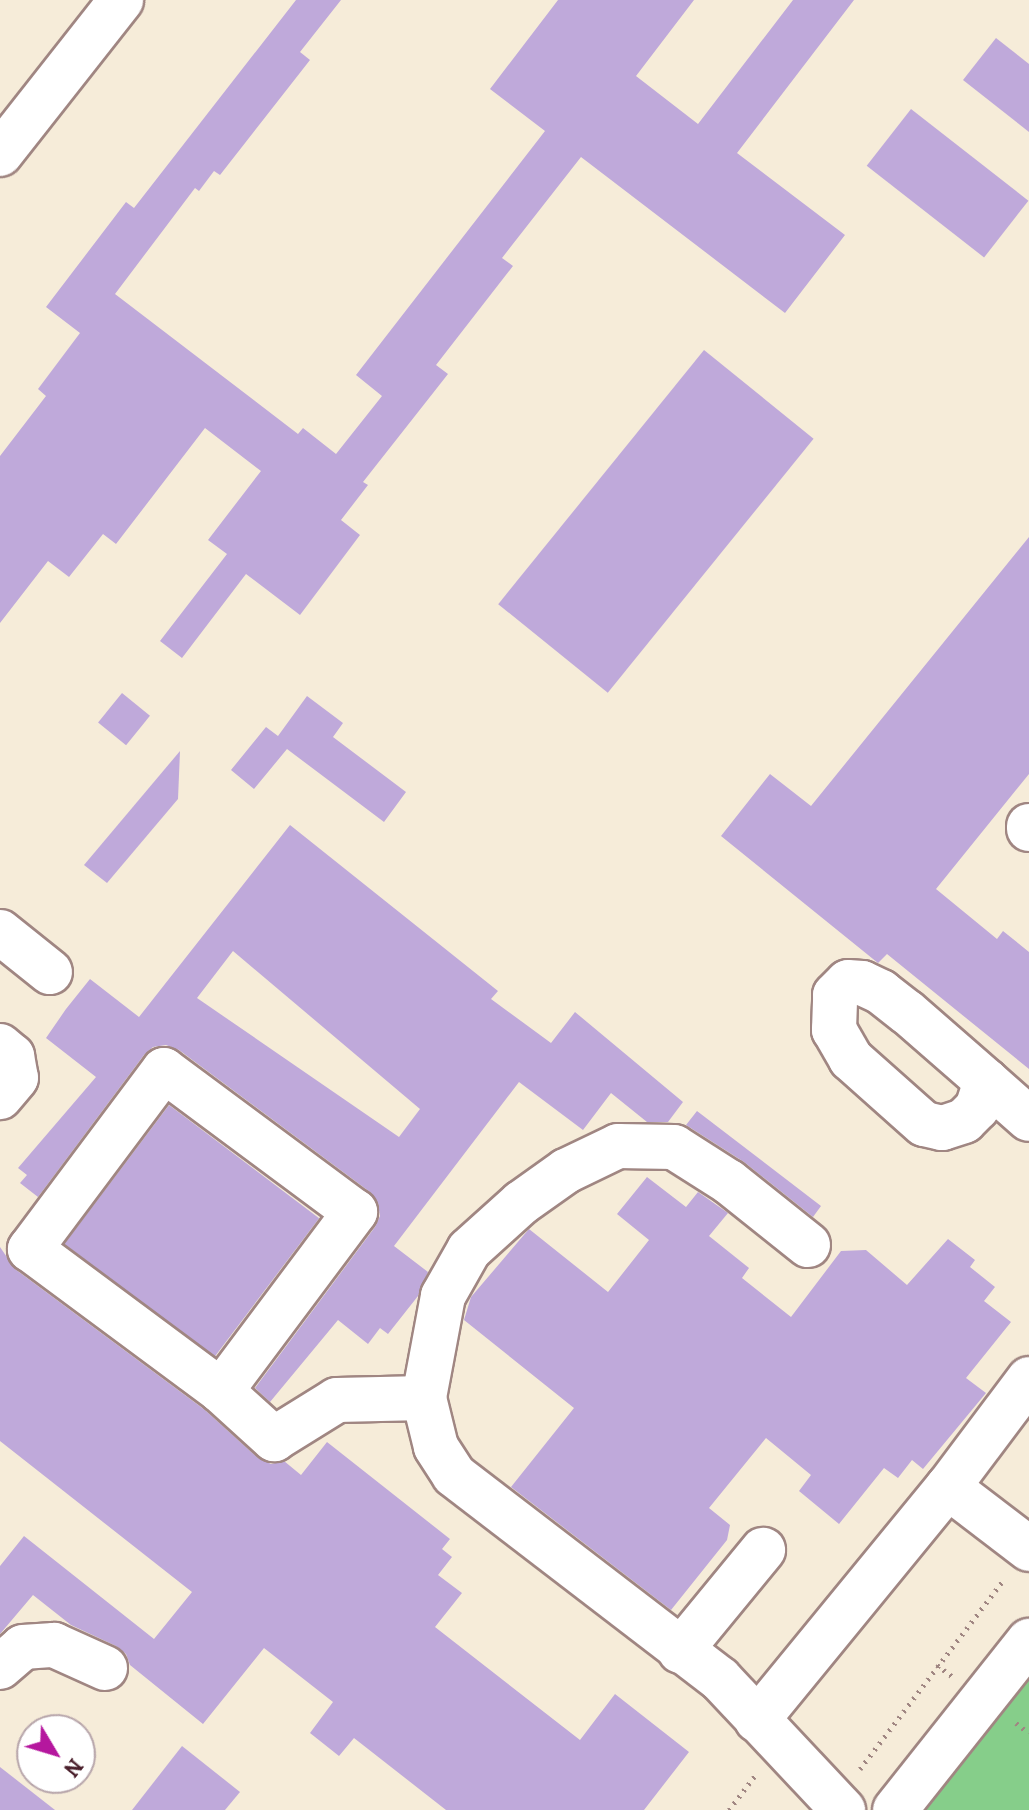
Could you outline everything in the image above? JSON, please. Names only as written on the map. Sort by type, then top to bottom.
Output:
[{"type":"main road","points":[[0,154],[121,0]]},
{"type":"main road","points":[[0,932],[50,972]]},
{"type":"main road","points":[[0,1046],[12,1056],[16,1078],[0,1097]]},
{"type":"main road","points":[[221,1391],[355,1212],[164,1070],[30,1249],[221,1391],[274,1439],[337,1400],[424,1398]]},
{"type":"main road","points":[[986,1081],[1029,1119]]},
{"type":"main road","points":[[808,1245],[729,1182],[674,1147],[618,1146],[566,1171],[521,1203],[469,1250],[443,1296],[424,1398],[436,1447],[454,1475],[720,1679],[839,1807]]},
{"type":"main road","points":[[757,1720],[948,1487],[1029,1379]]},
{"type":"main road","points":[[948,1487],[1029,1548]]},
{"type":"main road","points":[[680,1651],[763,1550]]},
{"type":"main road","points":[[895,1810],[1029,1641]]},
{"type":"main road","points":[[0,1667],[23,1647],[54,1645],[105,1668]]},
{"type":"path","points":[[839,1807],[1029,1548]]},
{"type":"green space","points":[[1029,1667],[1029,1810],[916,1810]]},
{"type":"building","points":[[296,0],[341,0],[300,52],[310,60],[220,175],[214,171],[199,191],[195,188],[115,294],[298,434],[303,428],[336,454],[382,396],[356,375],[545,131],[490,89],[558,0],[694,0],[636,76],[698,124],[793,0],[854,0],[737,153],[845,235],[785,313],[581,157],[502,258],[513,266],[436,365],[448,374],[363,482],[368,485],[341,520],[360,535],[300,615],[246,574],[182,658],[160,641],[227,554],[208,540],[261,471],[205,428],[116,544],[103,534],[69,577],[48,561],[0,623],[0,456],[46,396],[38,389],[80,333],[46,307],[126,202],[134,208]]},
{"type":"building","points":[[996,38],[1029,64],[1029,132],[963,80]]},
{"type":"building","points":[[911,109],[1028,201],[984,257],[867,166]]},
{"type":"building","points":[[704,350],[814,439],[608,693],[498,604]]},
{"type":"building","points":[[1029,537],[1029,774],[936,889],[997,939],[1003,931],[1029,952],[1029,1069],[887,954],[878,963],[721,836],[770,774],[811,806]]},
{"type":"building","points":[[122,693],[150,716],[126,745],[98,723]]},
{"type":"building","points":[[307,696],[343,723],[333,737],[406,792],[384,822],[287,749],[254,789],[231,770],[266,727],[278,736]]},
{"type":"building","points":[[180,751],[178,799],[107,883],[84,865]]},
{"type":"building","points":[[290,825],[498,991],[491,999],[551,1043],[575,1012],[683,1102],[668,1122],[647,1122],[611,1093],[583,1130],[519,1082],[394,1246],[428,1272],[418,1296],[388,1334],[380,1328],[368,1344],[338,1320],[270,1402],[255,1388],[375,1227],[380,1216],[378,1203],[370,1192],[179,1050],[166,1045],[153,1047],[144,1055],[38,1197],[20,1183],[27,1175],[18,1168],[96,1077],[46,1038],[66,1009],[90,979],[139,1017]],"holes":[[[233,951],[420,1109],[399,1137],[197,998]]]},
{"type":"building","points":[[169,1105],[319,1218],[214,1357],[64,1244]]},
{"type":"building","points":[[697,1111],[821,1206],[813,1217],[744,1162],[686,1125]]},
{"type":"building","points":[[647,1177],[686,1207],[698,1192],[728,1213],[709,1236],[749,1268],[742,1278],[791,1317],[841,1251],[866,1250],[907,1285],[948,1239],[975,1260],[970,1267],[995,1287],[984,1301],[1011,1322],[966,1378],[986,1393],[923,1469],[912,1460],[898,1478],[884,1468],[839,1524],[799,1491],[811,1475],[766,1438],[709,1508],[730,1525],[727,1540],[671,1610],[511,1487],[574,1408],[464,1320],[471,1297],[529,1229],[608,1292],[649,1240],[617,1214]]},
{"type":"building","points":[[0,1247],[15,1269],[205,1410],[258,1458],[271,1464],[284,1461],[301,1475],[327,1442],[450,1539],[442,1549],[452,1557],[438,1575],[462,1593],[435,1627],[580,1740],[615,1694],[689,1752],[644,1810],[446,1810],[354,1738],[339,1756],[310,1733],[333,1702],[264,1648],[203,1724],[130,1665],[126,1654],[116,1646],[71,1625],[33,1595],[0,1634],[0,1566],[24,1536],[154,1639],[192,1592],[0,1441]]},
{"type":"building","points":[[182,1746],[240,1792],[225,1810],[132,1810]]},
{"type":"building","points":[[0,1767],[16,1780],[16,1794],[35,1794],[55,1810],[0,1810]]}]
